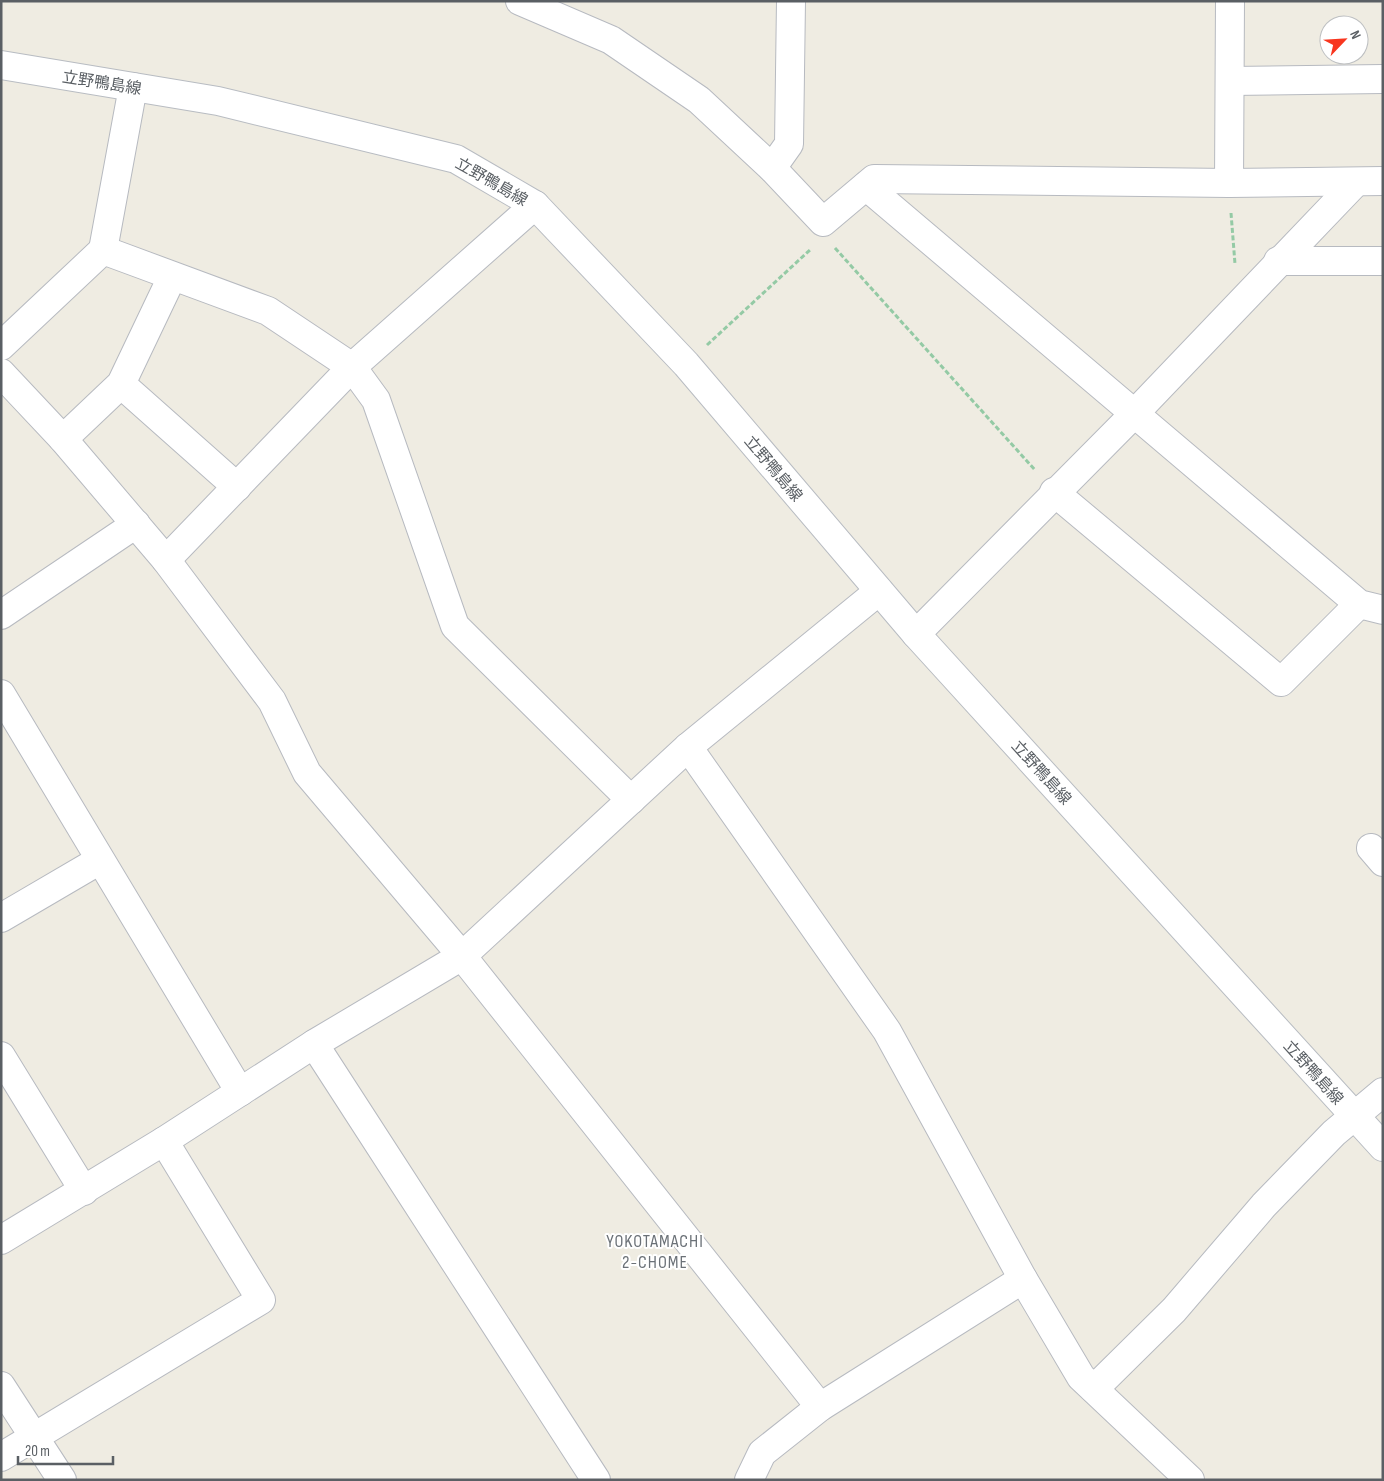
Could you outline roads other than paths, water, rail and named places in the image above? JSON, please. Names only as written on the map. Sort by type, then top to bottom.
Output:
[{"type":"street","points":[[520,1],[611,40],[699,100],[772,168],[823,229],[874,179],[1229,183],[1383,182]]},
{"type":"street","points":[[772,168],[789,144],[791,1]]},
{"type":"street","points":[[1229,183],[1230,1]]},
{"type":"street","name":"立野鴨島線","points":[[1,65],[218,101],[456,159],[535,206],[686,364],[916,634],[1383,1147]]},
{"type":"street","points":[[1230,81],[1383,79]]},
{"type":"street","points":[[1,346],[103,250],[133,87]]},
{"type":"street","points":[[916,634],[1054,492],[1134,414],[1278,261],[1356,182]]},
{"type":"street","points":[[866,186],[1134,414],[1371,607],[1281,682],[1054,492]]},
{"type":"street","points":[[166,560],[352,367],[535,206]]},
{"type":"street","points":[[103,250],[268,311],[352,367],[376,400],[454,626],[631,800]]},
{"type":"street","points":[[1278,261],[1383,261]]},
{"type":"street","points":[[63,439],[121,384],[172,277]]},
{"type":"street","points":[[1,373],[63,439],[166,560],[272,701],[307,773],[462,956],[820,1407]]},
{"type":"street","points":[[121,384],[236,486]]},
{"type":"street","points":[[1,614],[136,524]]},
{"type":"street","points":[[1,1240],[164,1141],[314,1044],[462,956],[688,747],[879,591]]},
{"type":"street","points":[[1,694],[240,1092]]},
{"type":"street","points":[[688,747],[887,1031],[1023,1278],[1081,1377],[1190,1480]]},
{"type":"street","points":[[1,918],[100,860]]},
{"type":"street","points":[[314,1044],[596,1480]]},
{"type":"street","points":[[1,1056],[84,1190]]},
{"type":"street","points":[[1094,1389],[1174,1310],[1264,1205],[1334,1133],[1383,1092]]},
{"type":"street","points":[[1,1457],[261,1300],[164,1141]]},
{"type":"street","points":[[750,1480],[762,1453],[820,1407],[1023,1278]]},
{"type":"street","points":[[1,1386],[62,1480]]},
{"type":"district","name":"YOKOTAMACHI 2-CHOME","points":[[655,1251]]}]
